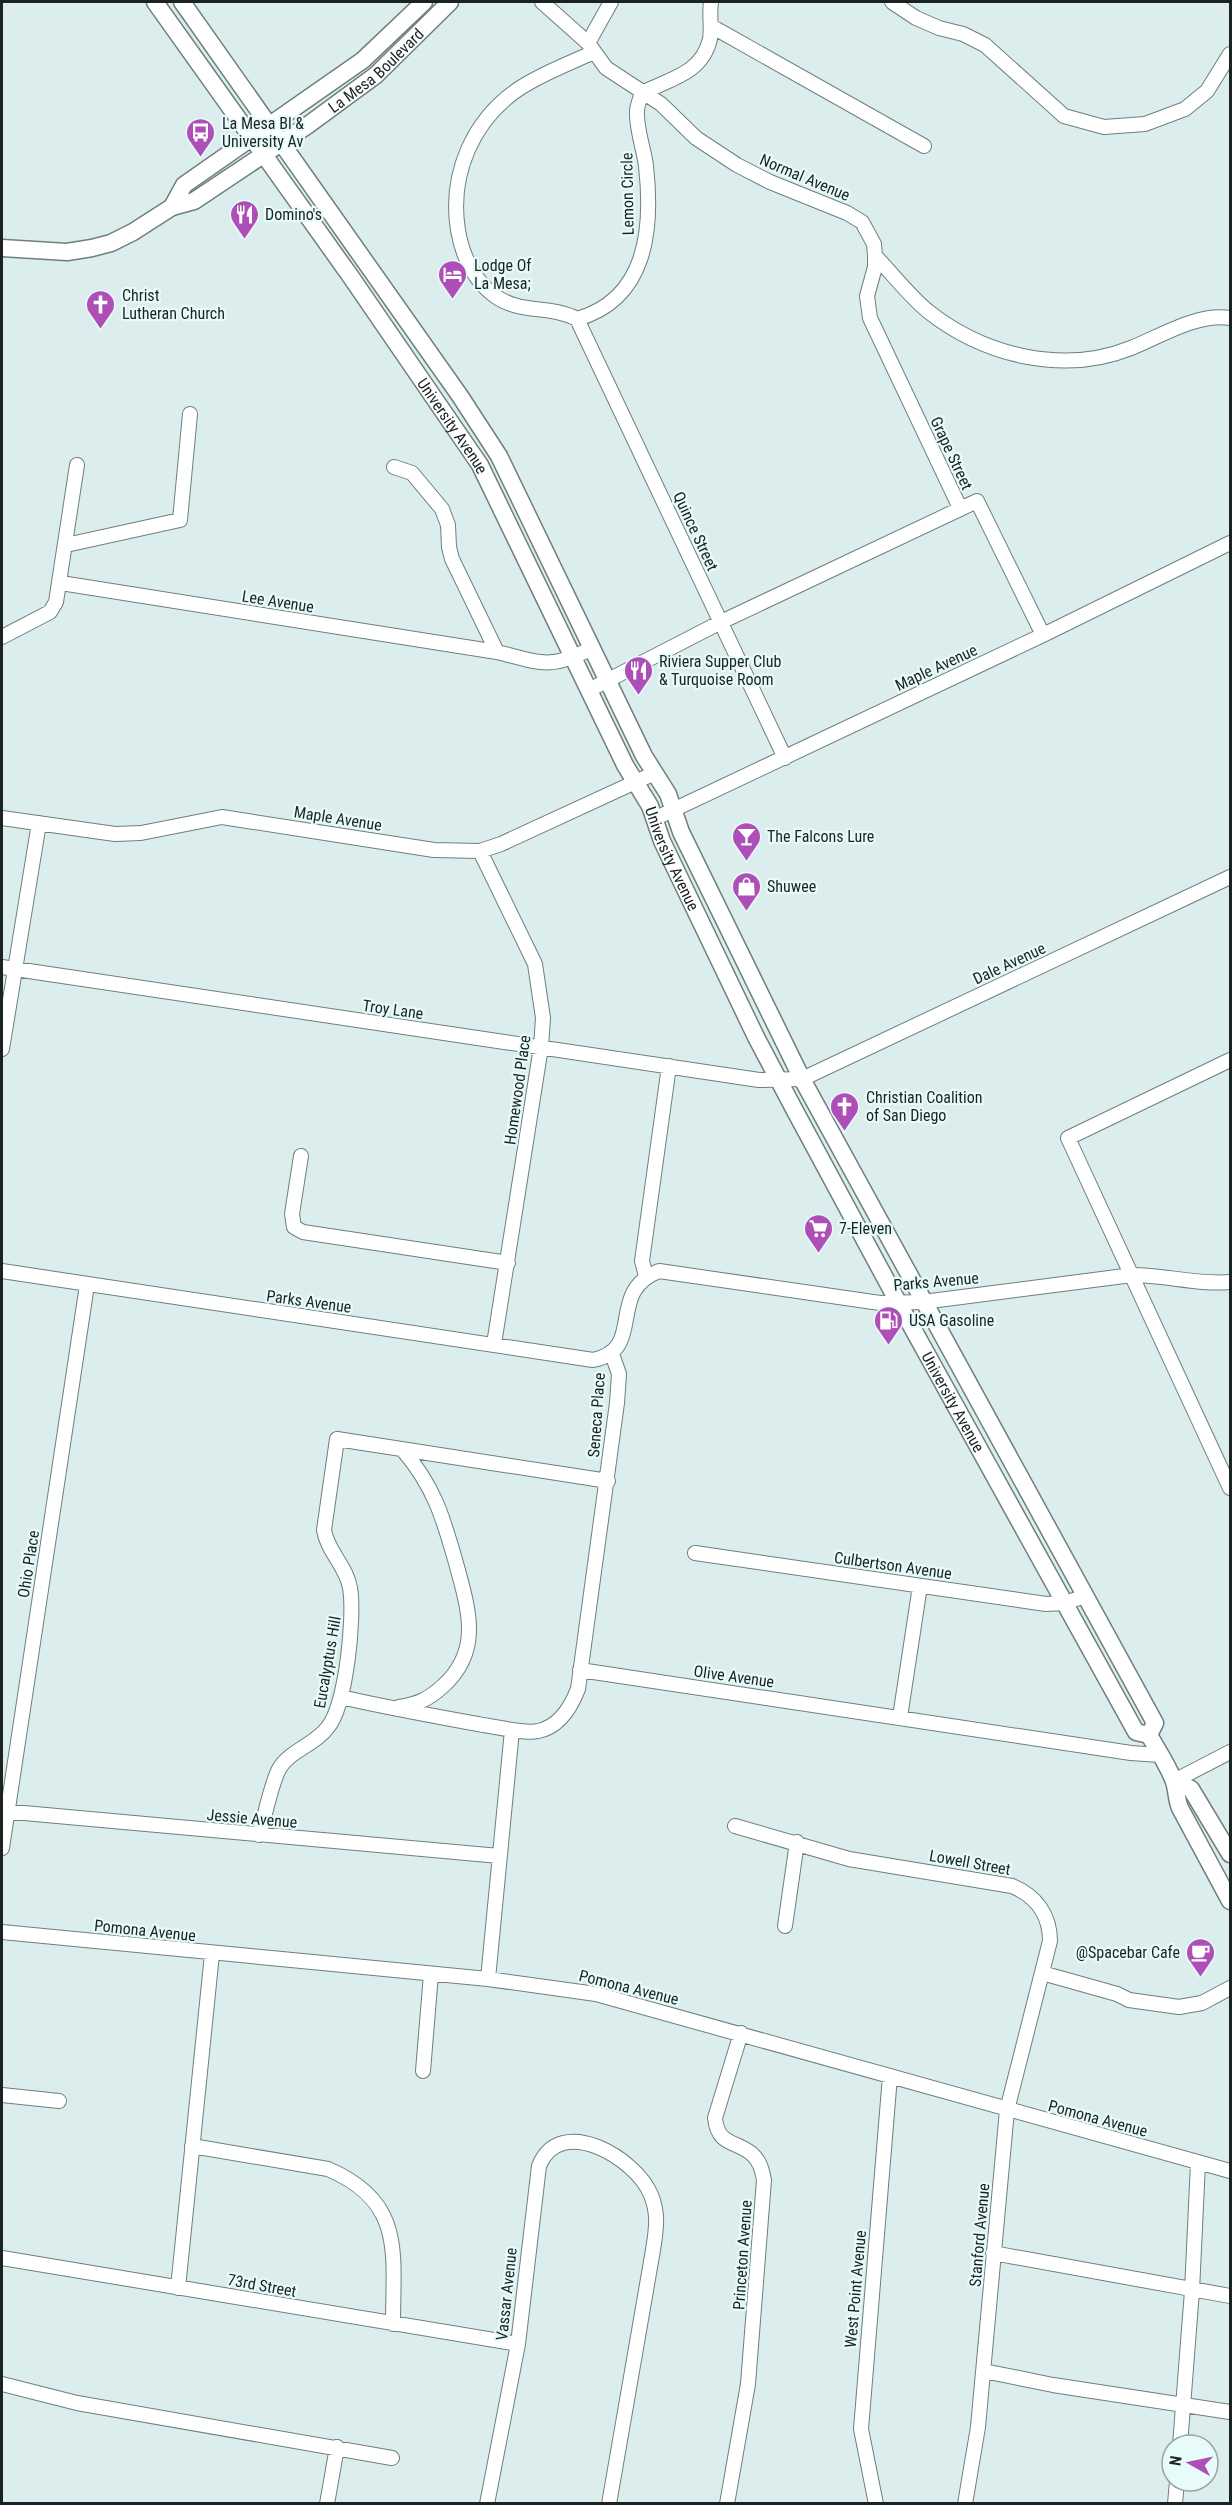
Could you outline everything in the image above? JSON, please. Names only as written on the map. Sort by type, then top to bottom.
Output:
[{"type":"main road","name":"University Avenue","points":[[155,2],[351,276],[480,465],[589,690],[650,806],[689,897],[779,1080],[898,1302],[1136,1732],[1149,1735],[1160,1755],[1174,1781],[1176,1799],[1180,1808],[1230,1901]]},
{"type":"main road","name":"University Avenue","points":[[182,2],[500,456],[608,681],[675,810],[681,832],[802,1079],[1155,1723],[1149,1735]]},
{"type":"main road","name":"La Mesa Boulevard","points":[[172,207],[184,185],[363,60],[424,2]]},
{"type":"main road","name":"La Mesa Boulevard","points":[[2,248],[67,252],[92,248],[111,243],[133,232],[172,207],[194,201],[376,75],[450,2]]},
{"type":"main road","name":"University Avenue","points":[[1174,1781],[1191,1789],[1230,1854]]},
{"type":"street","name":"Normal Avenue","points":[[542,2],[591,48],[606,68],[661,104],[696,138],[736,165],[770,182],[847,213],[862,222],[874,244],[875,256],[928,311],[980,342],[1018,356],[1082,360],[1119,353],[1199,320],[1230,318]]},
{"type":"street","points":[[577,319],[563,312],[513,306],[495,296],[481,284],[468,263],[459,236],[456,191],[467,150],[481,125],[495,109],[522,86],[591,48],[611,2]]},
{"type":"street","points":[[642,93],[683,76],[696,65],[708,46],[711,2]]},
{"type":"street","points":[[892,2],[916,18],[939,28],[963,34],[985,45],[1064,116],[1104,127],[1145,124],[1185,109],[1207,91],[1230,54]]},
{"type":"street","points":[[711,26],[924,146]]},
{"type":"street","name":"Lemon Circle","points":[[577,319],[600,311],[617,298],[631,282],[643,254],[647,201],[646,168],[637,111],[642,93]]},
{"type":"street","name":"Grape Street","points":[[875,256],[875,267],[867,296],[870,318],[960,508],[977,501],[1043,635]]},
{"type":"street","name":"Quince Street","points":[[577,319],[784,758]]},
{"type":"street","points":[[66,545],[180,520],[190,414]]},
{"type":"street","points":[[2,637],[50,612],[56,602],[61,583],[77,465]]},
{"type":"street","points":[[394,467],[412,473],[442,509],[448,525],[452,559],[497,652]]},
{"type":"street","points":[[589,690],[721,622],[960,508]]},
{"type":"street","name":"Maple Avenue","points":[[654,819],[1043,635],[1230,543]]},
{"type":"street","name":"Lee Avenue","points":[[61,583],[497,652],[548,664],[574,658],[592,648]]},
{"type":"street","name":"Maple Avenue","points":[[2,818],[115,834],[141,833],[199,820],[228,817],[434,850],[480,851],[501,844],[655,772]]},
{"type":"street","points":[[2,1049],[8,968],[39,823]]},
{"type":"street","name":"Homewood Place","points":[[480,851],[535,964],[543,1018],[541,1047],[494,1344]]},
{"type":"street","name":"Dale Avenue","points":[[802,1079],[1230,877]]},
{"type":"street","name":"Troy Lane","points":[[8,968],[759,1080],[802,1079]]},
{"type":"street","points":[[1230,1060],[1068,1138],[1230,1488]]},
{"type":"street","points":[[646,1276],[642,1261],[669,1066]]},
{"type":"street","points":[[301,1156],[291,1214],[294,1227],[303,1232],[508,1263]]},
{"type":"street","name":"Parks Avenue","points":[[2,1271],[593,1360],[612,1354]]},
{"type":"street","name":"Parks Avenue","points":[[646,1276],[658,1271],[880,1303],[923,1302],[1132,1275],[1162,1275],[1212,1283],[1230,1282]]},
{"type":"street","name":"Seneca Place","points":[[580,1670],[608,1481],[619,1374],[612,1354],[622,1341],[628,1302],[634,1290],[646,1276]]},
{"type":"street","name":"Ohio Place","points":[[2,1848],[4,1811],[87,1285]]},
{"type":"street","name":"Eucalyptus Hill","points":[[259,1835],[279,1768],[328,1728],[335,1716],[341,1697],[352,1612],[350,1586],[326,1542],[324,1530],[337,1439],[402,1449]]},
{"type":"street","points":[[402,1449],[608,1481]]},
{"type":"street","points":[[394,1709],[429,1699],[449,1681],[463,1662],[469,1639],[467,1603],[438,1503],[417,1467],[402,1449]]},
{"type":"street","name":"Culbertson Avenue","points":[[695,1553],[1046,1604],[1065,1603],[1085,1596]]},
{"type":"street","points":[[900,1717],[920,1586]]},
{"type":"street","points":[[341,1697],[512,1730],[538,1731],[556,1722],[570,1708],[578,1689],[580,1670]]},
{"type":"street","name":"Olive Avenue","points":[[580,1670],[1131,1753],[1160,1755]]},
{"type":"street","points":[[488,1980],[512,1730]]},
{"type":"street","points":[[1174,1781],[1230,1752]]},
{"type":"street","name":"Jessie Avenue","points":[[4,1811],[499,1856]]},
{"type":"street","name":"Lowell Street","points":[[735,1826],[797,1842],[849,1859],[1004,1884],[1020,1889],[1040,1906],[1049,1927],[1050,1941],[1042,1973]]},
{"type":"street","points":[[785,1926],[797,1842]]},
{"type":"street","name":"Pomona Avenue","points":[[2,1932],[488,1980],[596,1994],[1230,2171]]},
{"type":"street","points":[[178,2288],[212,1954]]},
{"type":"street","points":[[1042,1973],[1117,1994],[1129,2000],[1179,2007],[1202,2002],[1230,1988]]},
{"type":"street","name":"Stanford Avenue","points":[[965,2504],[978,2427],[984,2371],[1007,2110],[1042,1973]]},
{"type":"street","points":[[423,2072],[430,1974]]},
{"type":"street","name":"Princeton Avenue","points":[[727,2504],[748,2384],[764,2180],[760,2163],[751,2153],[726,2140],[715,2118],[741,2033]]},
{"type":"street","name":"West Point Avenue","points":[[876,2504],[861,2429],[890,2076]]},
{"type":"street","points":[[2,2095],[59,2101]]},
{"type":"street","name":"Vassar Avenue","points":[[487,2504],[507,2390],[518,2344],[534,2195],[541,2160],[550,2149],[565,2142],[606,2150],[624,2160],[641,2177],[654,2202],[657,2227],[609,2504]]},
{"type":"street","points":[[192,2146],[328,2169],[362,2187],[379,2204],[388,2227],[393,2252],[393,2324]]},
{"type":"street","points":[[1181,2433],[1192,2291],[1198,2163]]},
{"type":"street","points":[[993,2253],[1192,2291],[1230,2296]]},
{"type":"street","name":"73rd Street","points":[[2,2258],[518,2344]]},
{"type":"street","points":[[984,2371],[1053,2385],[1230,2412]]},
{"type":"street","points":[[2,2384],[77,2403],[392,2458]]},
{"type":"street","points":[[327,2504],[337,2447]]},
{"type":"place","name":"La Mesa Bl & University Av","points":[[201,158]]},
{"type":"place","name":"Domino's","points":[[244,240]]},
{"type":"place","name":"Lodge Of La Mesa;","points":[[453,300]]},
{"type":"place","name":"Christ Lutheran Church","points":[[101,330]]},
{"type":"place","name":"Riviera Supper Club & Turquoise Room","points":[[638,696]]},
{"type":"place","name":"The Falcons Lure","points":[[746,862]]},
{"type":"place","name":"Shuwee","points":[[746,912]]},
{"type":"place","name":"Christian Coalition of San Diego","points":[[845,1132]]},
{"type":"place","name":"7-Eleven","points":[[818,1254]]},
{"type":"place","name":"USA Gasoline","points":[[888,1346]]},
{"type":"place","name":"@Spacebar Cafe","points":[[1201,1978]]}]
